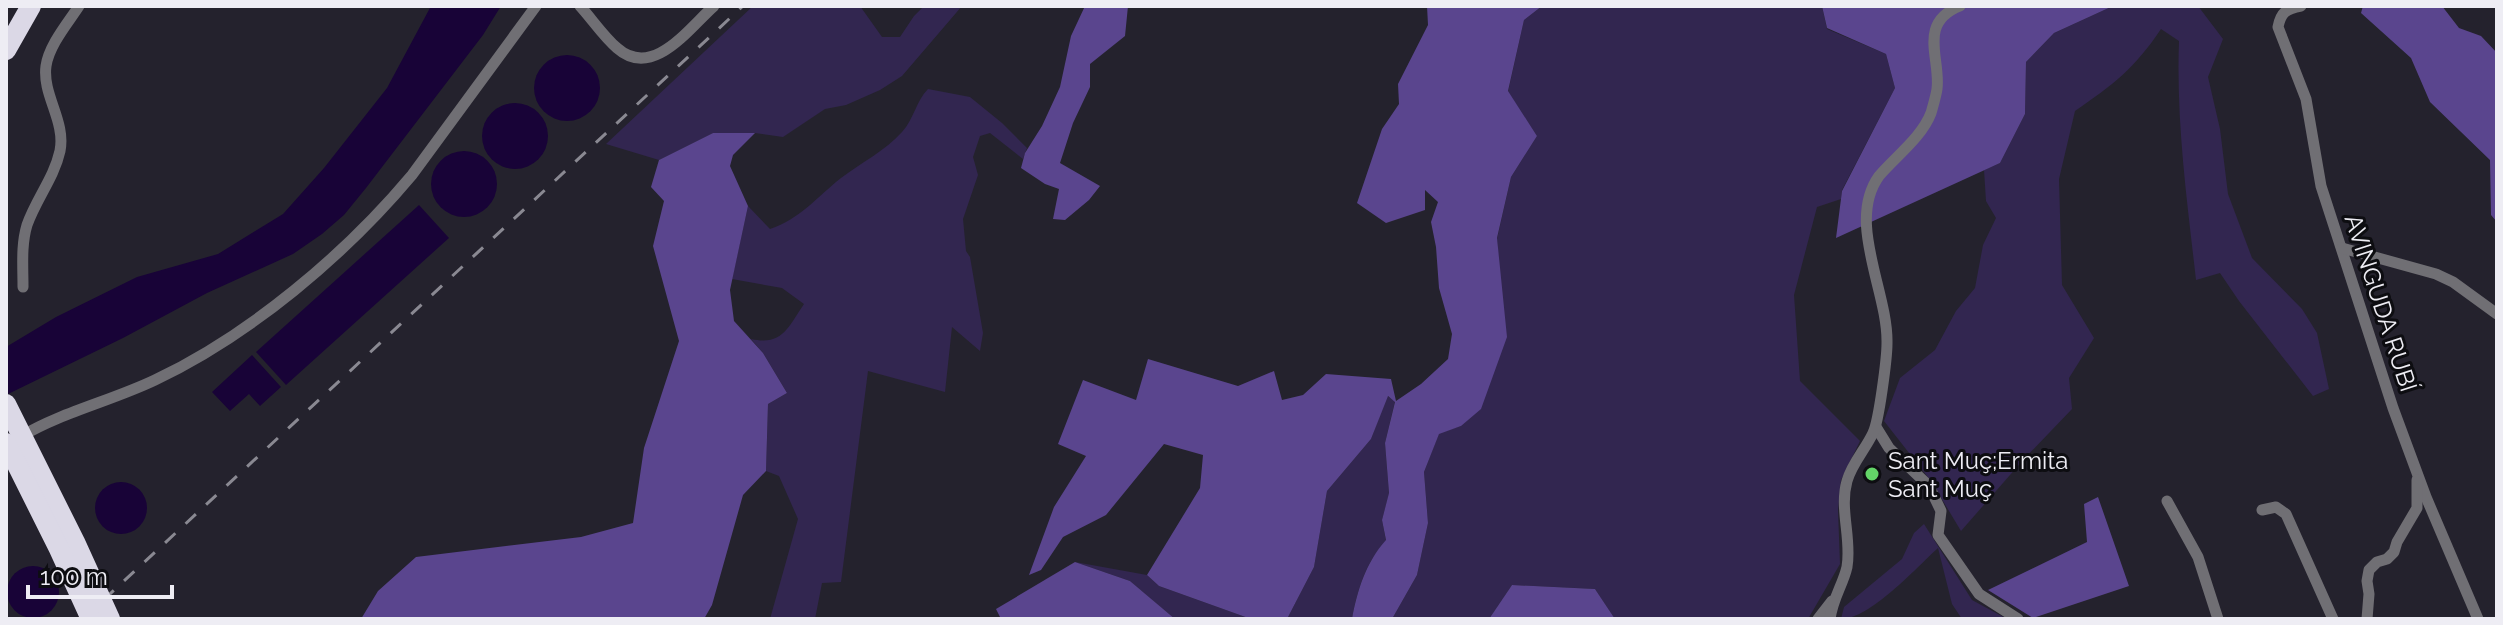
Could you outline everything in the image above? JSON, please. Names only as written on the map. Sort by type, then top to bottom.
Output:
[{"type":"highway","points":[[11,6],[17,16],[19,31]]},
{"type":"highway","points":[[6,50],[31,6]]},
{"type":"highway","points":[[6,404],[110,619]]},
{"type":"highway","points":[[6,445],[91,619]]},
{"type":"street","points":[[23,287],[27,225],[55,166],[60,148],[60,130],[48,87],[46,65],[79,6]]},
{"type":"street","points":[[6,445],[50,421],[183,367],[237,332],[326,264],[362,231],[412,175],[536,6]]},
{"type":"street","points":[[580,6],[618,49],[630,56],[646,59],[662,53],[714,6]]},
{"type":"street","points":[[1818,619],[1845,574],[1848,556],[1844,498],[1847,481],[1876,427],[1887,340],[1869,244],[1867,201],[1871,186],[1930,116],[1937,88],[1932,46],[1936,31],[1944,17],[1960,6]]},
{"type":"street","name":"AVINGUDA RUBÍ","points":[[2301,6],[2284,10],[2278,27],[2306,99],[2330,219],[2416,472],[2478,619]]},
{"type":"street","points":[[2342,248],[2436,274],[2453,282],[2497,314]]},
{"type":"street","points":[[1876,427],[1889,448],[1929,486],[1941,511],[1938,535],[1973,587],[1985,599],[2018,619]]},
{"type":"street","points":[[2367,619],[2369,570],[2394,552],[2417,508],[2416,472]]},
{"type":"street","points":[[2167,501],[2198,557],[2218,619]]},
{"type":"street","points":[[2262,510],[2276,507],[2286,514],[2333,619]]},
{"type":"street","points":[[1830,619],[1834,596]]},
{"type":"shaded area","points":[[431,6],[501,6],[483,35],[344,215],[293,254],[207,293],[6,395],[6,347],[56,317],[137,277],[218,254],[283,214],[387,88]]},
{"type":"shaded area","points":[[753,6],[860,6],[882,37],[900,37],[924,6],[962,6],[902,76],[846,105],[825,109],[783,137],[713,133],[659,160],[606,144]]},
{"type":"shaded area","points":[[1085,6],[1128,6],[1125,36],[1090,64],[1090,87],[1073,123],[1060,163],[1100,186],[1065,220],[1053,219],[1059,189],[1021,168],[1025,153],[1060,87],[1071,36]]},
{"type":"shaded area","points":[[1427,6],[1542,6],[1524,20],[1508,91],[1537,136],[1511,177],[1497,238],[1507,337],[1481,409],[1461,426],[1439,434],[1424,472],[1428,523],[1417,575],[1392,619],[1352,619],[1363,577],[1386,540],[1382,520],[1389,493],[1385,443],[1395,402],[1388,396],[1371,439],[1327,491],[1314,567],[1287,619],[1251,619],[1159,586],[1147,575],[1200,488],[1203,455],[1164,444],[1106,515],[1063,537],[1041,570],[1029,575],[1054,507],[1086,456],[1058,444],[1083,380],[1136,400],[1148,359],[1238,386],[1274,371],[1282,400],[1303,395],[1326,374],[1391,379],[1396,401],[1421,384],[1448,359],[1452,334],[1439,288],[1431,222],[1438,202],[1425,190],[1425,210],[1386,223],[1357,203],[1382,129],[1399,104],[1398,84],[1428,25]]},
{"type":"shaded area","points":[[1542,6],[1822,6],[1827,29],[1886,54],[1895,88],[1842,190],[1841,199],[1817,207],[1794,295],[1800,381],[1860,441],[1841,480],[1838,510],[1840,564],[1808,619],[1615,619],[1595,589],[1512,585],[1489,619],[1392,619],[1417,575],[1428,523],[1424,472],[1439,433],[1461,426],[1499,269],[1497,239],[1511,177],[1537,136],[1508,92],[1524,20]]},
{"type":"shaded area","points":[[1822,6],[2113,6],[2054,33],[2026,62],[2025,114],[2000,163],[1836,238],[1842,191],[1895,88],[1886,54],[1827,28]]},
{"type":"shaded area","points":[[2113,6],[2198,6],[2223,39],[2208,77],[2220,129],[2228,194],[2252,258],[2302,309],[2317,333],[2329,389],[2313,396],[2220,273],[2196,280],[2181,131],[2179,41],[2161,29],[2122,75],[2075,111],[2059,179],[2062,285],[2094,338],[2069,378],[2072,409],[1961,531],[1931,481],[1884,421],[1900,378],[1935,350],[1956,311],[1975,288],[1983,245],[1996,218],[1986,201],[1984,170],[2000,163],[2025,114],[2026,62],[2054,33]]},
{"type":"shaded area","points":[[2363,6],[2442,6],[2459,28],[2481,36],[2497,53],[2497,222],[2491,215],[2490,160],[2430,102],[2411,58],[2361,13]]},
{"type":"shaded area","points":[[567,55],[580,57],[595,70],[600,88],[598,101],[585,116],[567,121],[554,119],[539,106],[534,88],[536,75],[549,60]]},
{"type":"shaded area","points":[[928,89],[970,97],[1027,148],[1023,159],[990,133],[980,136],[973,157],[978,175],[963,219],[966,251],[970,257],[983,333],[980,351],[952,327],[945,392],[868,371],[841,582],[822,583],[815,619],[770,619],[798,519],[779,476],[766,471],[768,404],[787,393],[751,339],[771,340],[778,337],[789,327],[804,304],[782,288],[732,279],[748,206],[770,229],[781,225],[896,139]]},
{"type":"shaded area","points":[[515,103],[528,105],[543,118],[548,136],[546,149],[533,164],[515,169],[502,167],[487,154],[482,136],[484,123],[497,108]]},
{"type":"shaded area","points":[[713,133],[755,133],[733,155],[730,166],[748,206],[730,290],[734,321],[763,353],[787,393],[768,404],[766,471],[743,495],[712,605],[704,619],[361,619],[378,591],[416,557],[581,537],[633,523],[644,448],[679,341],[653,246],[664,201],[651,187],[659,160]]},
{"type":"shaded area","points":[[464,151],[477,153],[492,166],[497,184],[495,197],[482,212],[464,217],[451,215],[436,202],[431,184],[433,171],[446,156]]},
{"type":"shaded area","points":[[419,205],[449,238],[286,385],[256,352]]},
{"type":"shaded area","points":[[252,355],[281,387],[260,406],[249,394],[230,411],[212,392]]},
{"type":"shaded area","points":[[1387,396],[1395,401],[1385,443],[1389,494],[1382,520],[1386,541],[1363,577],[1352,619],[1287,619],[1314,567],[1327,491],[1371,439]]},
{"type":"shaded area","points":[[121,482],[140,489],[147,508],[140,527],[121,534],[102,527],[95,508],[102,489]]},
{"type":"shaded area","points":[[2098,497],[2129,586],[2033,618],[1988,590],[2087,542],[2084,504]]},
{"type":"shaded area","points":[[1924,524],[1972,600],[2007,619],[1962,619],[1952,604],[1938,548],[1879,602],[1853,617],[1841,619],[1844,607],[1902,559],[1914,533]]},
{"type":"shaded area","points":[[1075,562],[1147,575],[1159,586],[1251,619],[1175,619],[1130,581]]},
{"type":"shaded area","points":[[1075,562],[1130,581],[1175,619],[1001,619],[996,609]]},
{"type":"shaded area","points":[[33,566],[52,573],[59,592],[52,611],[33,618],[14,611],[7,592],[14,573]]},
{"type":"shaded area","points":[[1512,585],[1595,589],[1615,619],[1489,619]]},
{"type":"railway","points":[[83,619],[743,6]]},
{"type":"place","name":"Sant Muç;Ermita Sant Muç","points":[[1872,474]]}]
